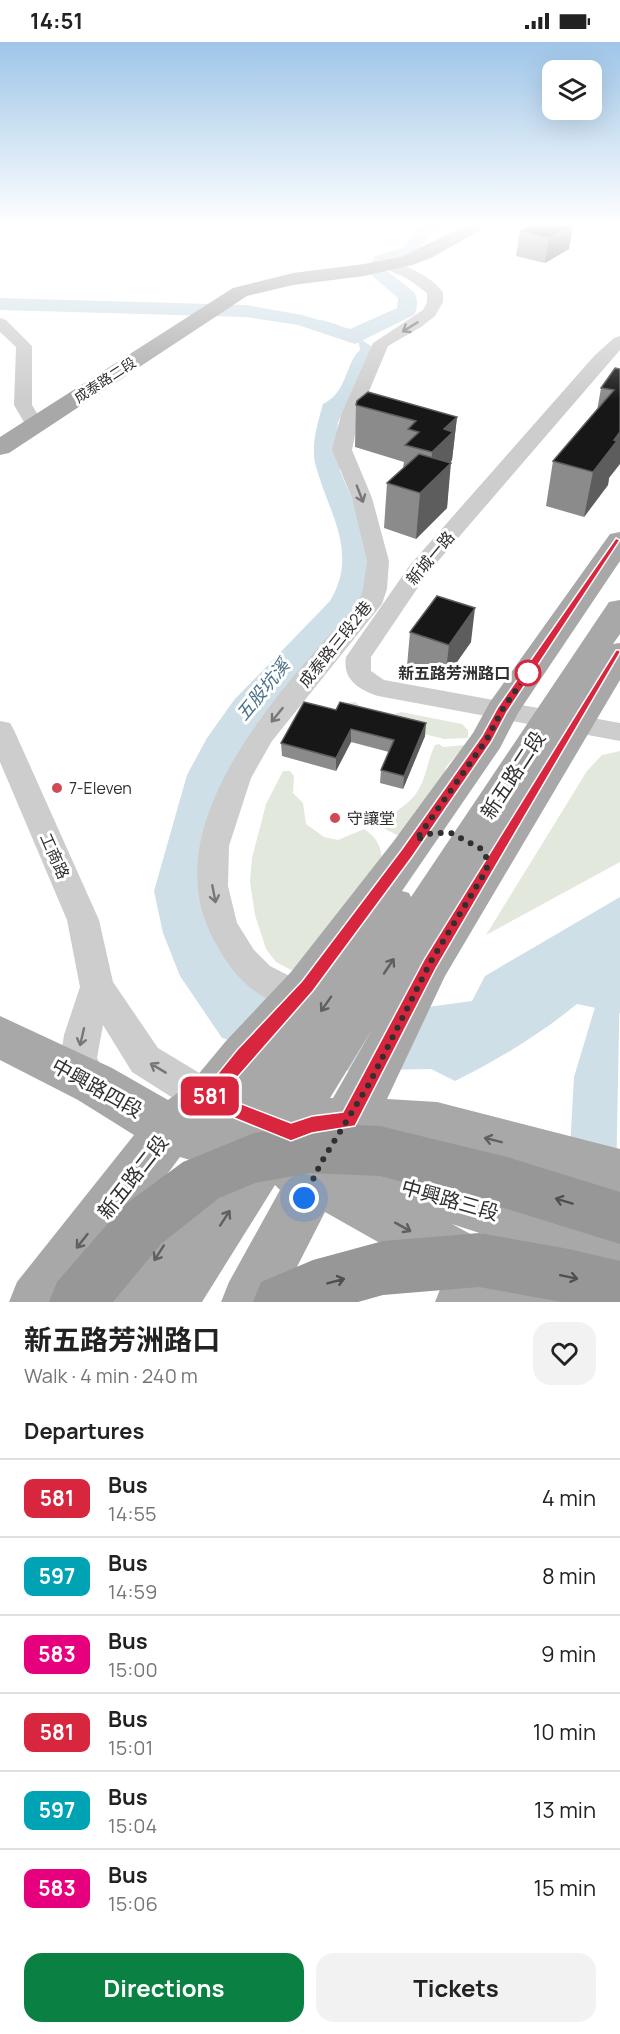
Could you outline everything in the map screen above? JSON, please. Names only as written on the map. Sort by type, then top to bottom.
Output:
[{"type":"highway","points":[[77,1302],[142,1224],[201,1180],[254,1158],[310,1148],[380,1151],[507,1183],[619,1188]]},
{"type":"highway","points":[[281,1302],[313,1287],[383,1268],[479,1260],[569,1276],[620,1289]]},
{"type":"main road","name":"成泰路二段","points":[[0,448],[240,292],[262,285],[284,282]]},
{"type":"main road","name":"新五路二段","points":[[37,1302],[189,1114],[297,997],[416,840],[467,767],[502,710],[620,540]]},
{"type":"main road","name":"新五路二段","points":[[128,1302],[259,1100],[620,574]]},
{"type":"main road","name":"新五路二段","points":[[170,1302],[620,609]]},
{"type":"main road","name":"新五路二段","points":[[249,1302],[321,1163],[349,1120],[430,963],[620,653]]},
{"type":"main road","points":[[467,767],[457,793],[459,804],[472,814],[491,817],[509,810],[531,795]]},
{"type":"main road","points":[[416,840],[432,833],[451,833],[480,848],[486,856],[487,869]]},
{"type":"main road","name":"中興路四段","points":[[0,1037],[95,1084],[189,1114],[291,1132]]},
{"type":"main road","name":"中興路四段","points":[[189,1114],[315,1178]]},
{"type":"main road","points":[[315,1178],[291,1132],[312,1124],[349,1120],[437,1126],[549,1154],[619,1188]]},
{"type":"main road","name":"中興路三段","points":[[315,1178],[403,1183],[620,1252]]},
{"type":"main road","name":"中興路三段","points":[[315,1178],[491,1298]]},
{"type":"street","name":"成泰路三段2巷","points":[[297,997],[258,976],[242,960],[222,926],[212,886],[214,846],[237,778],[262,735],[319,663],[370,604],[375,589],[378,561],[362,498],[342,450],[350,415],[381,343],[415,324],[429,313],[435,302],[435,292],[426,282]]},
{"type":"street","points":[[0,324],[24,346],[23,405],[35,425]]},
{"type":"street","name":"新城一路","points":[[502,710],[378,687],[366,681],[358,672],[359,657],[418,570],[492,487],[610,362],[620,341]]},
{"type":"street","points":[[502,710],[579,722],[620,732]]},
{"type":"street","name":"工商路","points":[[0,730],[83,920],[98,987],[145,1060],[189,1114]]},
{"type":"street","points":[[95,1084],[78,1062],[82,1035],[98,987]]},
{"type":"shaded area","points":[[355,702],[360,706],[395,714],[401,712],[462,724],[468,730],[468,738],[444,739],[340,713],[336,709],[345,703]]},
{"type":"shaded area","points":[[439,744],[443,747],[465,745],[446,767],[444,775],[406,830],[397,835],[385,829],[380,822],[415,795],[422,784],[435,745]]},
{"type":"shaded area","points":[[620,751],[620,862],[486,935],[587,771],[602,755]]},
{"type":"shaded area","points":[[283,771],[290,771],[294,776],[293,793],[303,803],[306,824],[324,837],[338,840],[364,829],[377,842],[382,860],[293,971],[276,962],[266,949],[255,915],[250,882],[252,858],[266,804]]},
{"type":"water","points":[[322,320],[338,325],[371,346],[371,355],[338,422],[337,436],[340,471],[358,512],[368,546],[365,597],[260,719],[232,771],[217,942],[361,1016],[472,1001],[485,976],[620,897],[620,1013],[577,1004],[518,1046],[455,1081],[431,1069],[329,1071],[222,1038],[180,976],[163,933],[154,891],[187,775],[207,738],[234,700],[330,601],[338,583],[342,565],[342,548],[315,463],[314,441],[323,404],[331,399],[342,385],[351,362],[360,350],[359,343],[353,339],[311,325]]},
{"type":"building","points":[[615,368],[620,369],[620,432],[614,440],[617,441],[593,472],[553,461],[614,390],[601,388]]},
{"type":"building","points":[[368,392],[457,417],[444,429],[453,432],[432,452],[405,445],[419,432],[408,429],[416,421],[356,405],[357,401]]},
{"type":"building","points":[[419,454],[451,463],[420,493],[387,483]]},
{"type":"building","points":[[437,596],[475,608],[449,645],[410,632]]},
{"type":"building","points":[[304,702],[336,710],[340,702],[426,723],[404,776],[381,770],[394,740],[351,729],[336,758],[281,743]]},
{"type":"waterway","points":[[351,336],[407,311],[407,296],[389,282]]},
{"type":"waterway","name":"五股坑溪","points":[[0,304],[246,311],[302,320],[355,338]]},
{"type":"waterway","points":[[592,1184],[597,1077],[620,994]]},
{"type":"bus line","name":"581","points":[[620,540],[502,710],[487,739],[407,853],[307,986],[243,1056],[208,1099],[291,1132],[312,1124],[349,1120],[430,963],[620,653]]},
{"type":"place","name":"新五路芳洲路口","points":[[528,673]]},
{"type":"place","name":"7-Eleven","points":[[57,788]]},
{"type":"place","name":"守讓堂","points":[[335,818]]},
{"type":"route","points":[[304,1198],[321,1163],[369,1084],[430,963],[487,869],[486,856],[480,848],[451,833],[432,833],[416,840],[487,739],[502,710],[528,673]]}]
